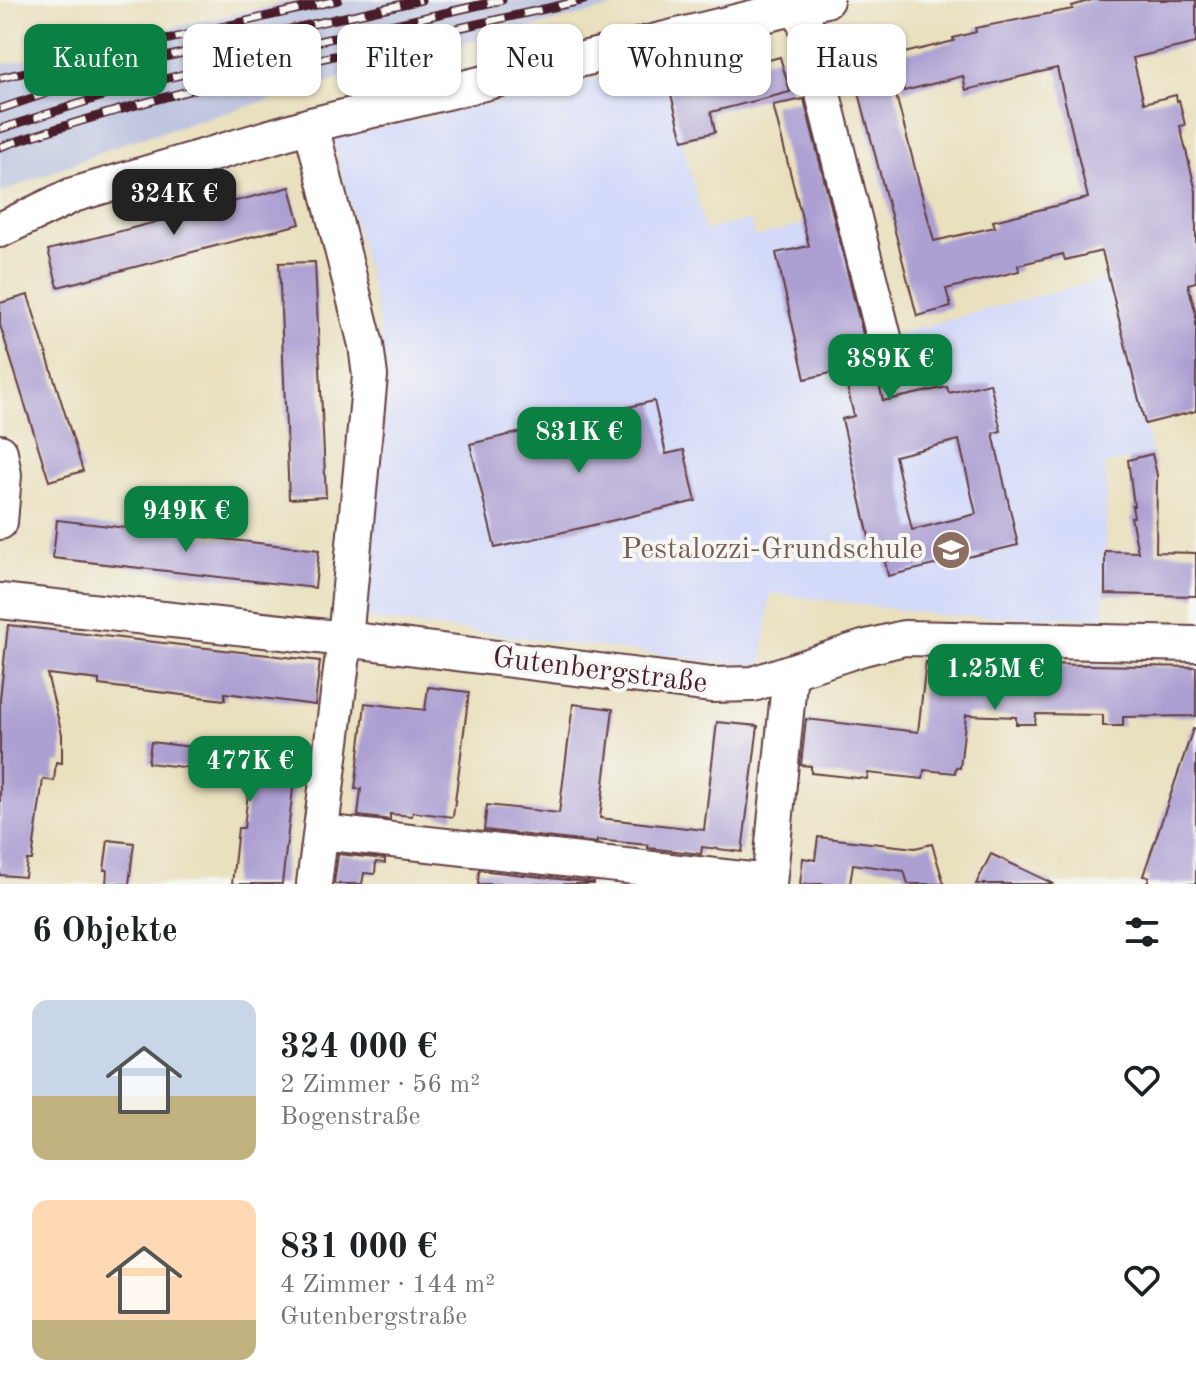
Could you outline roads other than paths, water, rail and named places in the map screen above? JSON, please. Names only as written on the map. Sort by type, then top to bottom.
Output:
[{"type":"street","points":[[0,230],[73,195],[311,125],[813,4],[893,373]]},
{"type":"street","points":[[311,125],[366,345],[370,376],[345,639],[314,884]]},
{"type":"street","points":[[0,452],[4,491],[0,522]]},
{"type":"street","name":"Gutenbergstraße","points":[[0,601],[345,639],[711,685],[753,684],[904,638],[1196,644]]},
{"type":"street","points":[[321,832],[543,871],[769,883],[790,673]]},
{"type":"railway","points":[[0,78],[338,0]]},
{"type":"railway","points":[[0,109],[129,65],[421,0]]},
{"type":"railway","points":[[0,129],[125,89],[275,51],[502,0]]},
{"type":"railway","points":[[0,147],[217,84],[584,0]]},
{"type":"place","name":"Pestalozzi-Grundschule","points":[[951,550]]}]
